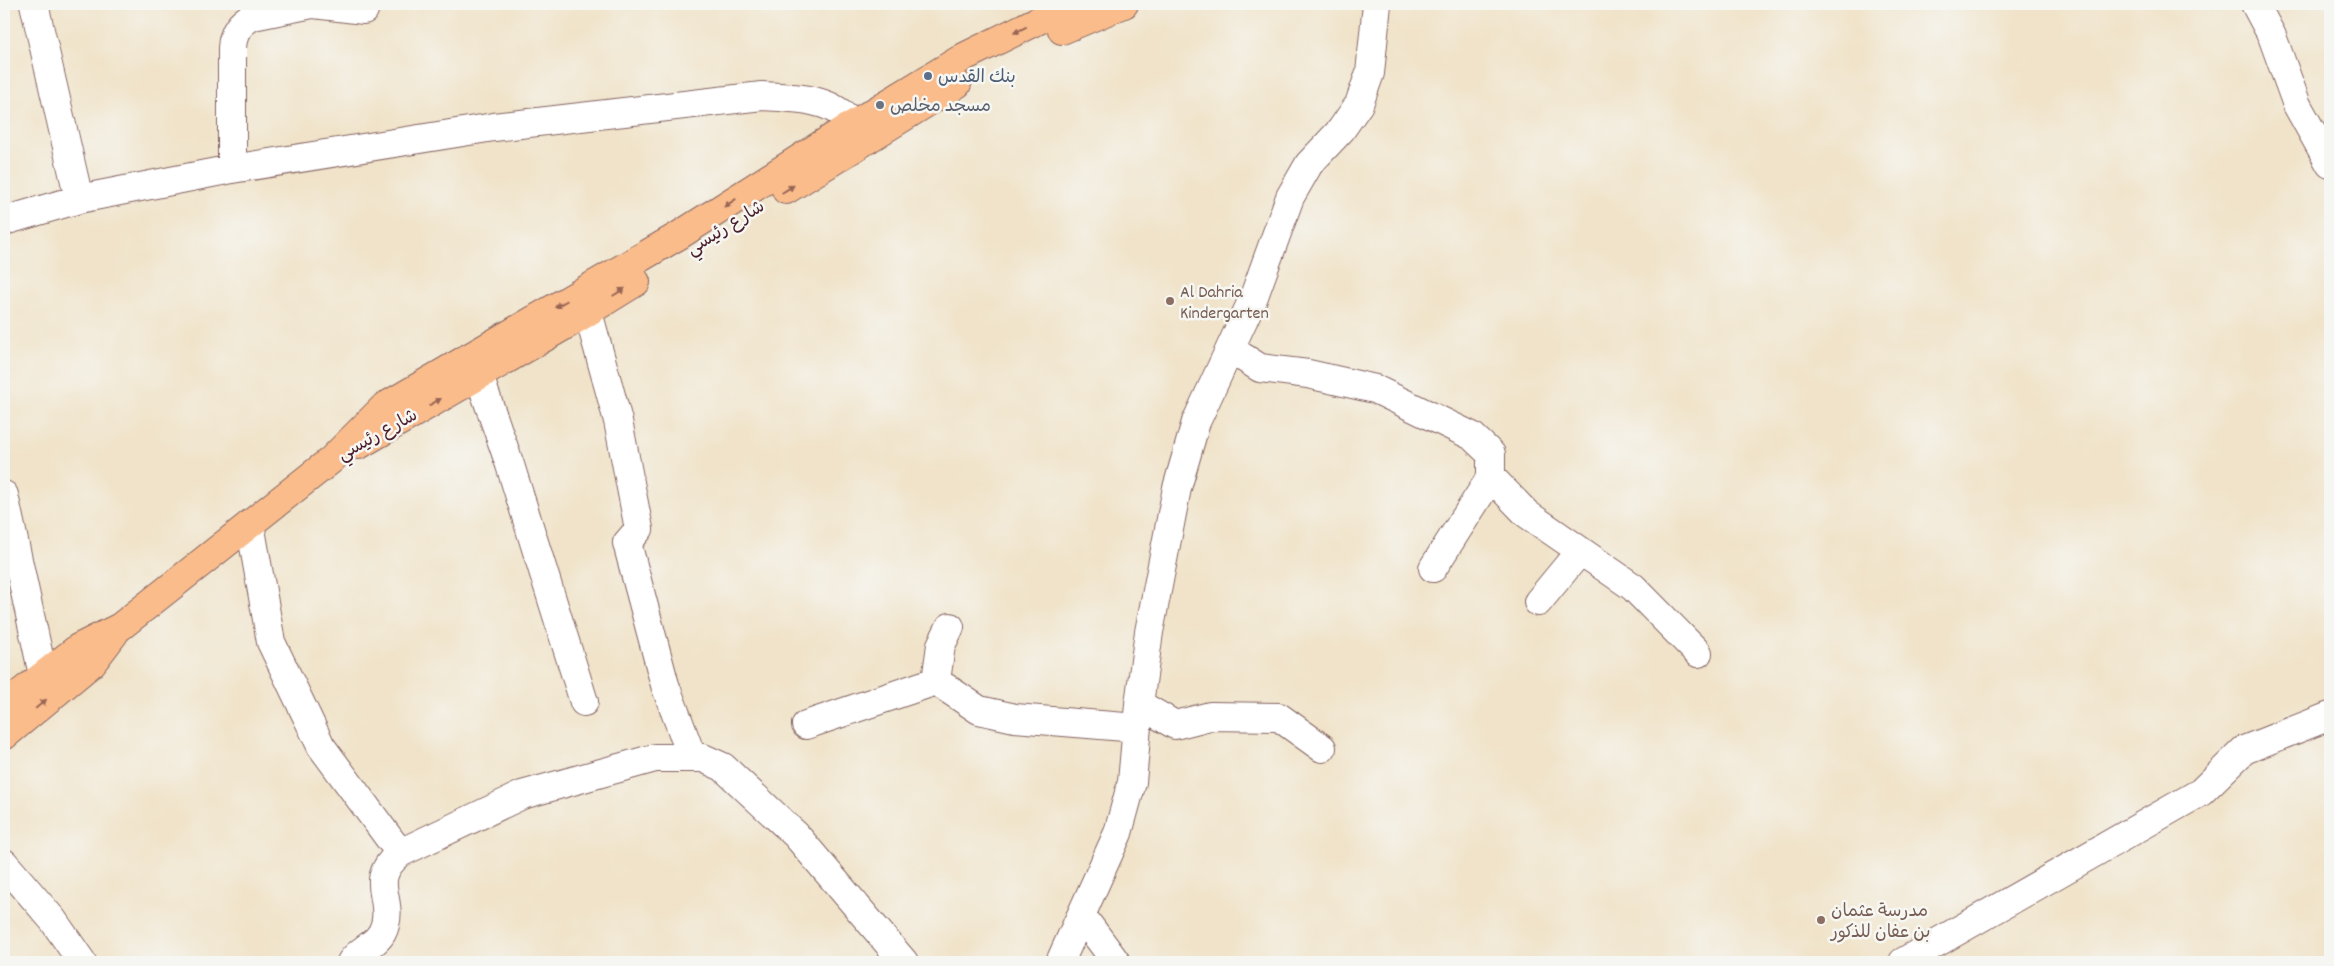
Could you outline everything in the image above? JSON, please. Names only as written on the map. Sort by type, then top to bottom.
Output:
[{"type":"main road","name":"شارع رئيسي","points":[[4,706],[78,648],[120,627],[331,460],[384,408],[588,312],[861,132],[964,57],[1045,17],[1081,4]]},
{"type":"main road","name":"شارع رئيسي","points":[[472,368],[678,236],[861,132],[1050,35],[1124,4]]},
{"type":"main road","name":"شارع رئيسي","points":[[4,736],[92,662],[120,627]]},
{"type":"street","points":[[34,4],[79,199]]},
{"type":"street","points":[[232,169],[232,48],[237,29],[244,21],[253,16],[313,4],[364,10]]},
{"type":"street","points":[[1060,962],[1118,833],[1132,782],[1149,632],[1177,488],[1196,422],[1253,299],[1290,197],[1299,180],[1321,150],[1341,130],[1359,104],[1370,73],[1377,4]]},
{"type":"street","points":[[2255,4],[2272,36],[2297,104],[2330,164]]},
{"type":"street","points":[[4,221],[79,199],[232,169],[494,127],[762,96],[804,98],[833,107],[861,132]]},
{"type":"street","points":[[588,312],[618,421],[639,529],[627,543],[665,685],[692,757]]},
{"type":"street","points":[[1230,349],[1260,368],[1308,374],[1375,389],[1472,436],[1491,454],[1491,477],[1433,568]]},
{"type":"street","points":[[472,368],[510,465],[584,702]]},
{"type":"street","points":[[1491,477],[1527,514],[1633,587],[1698,653]]},
{"type":"street","points":[[4,495],[43,675]]},
{"type":"street","points":[[250,524],[271,642],[321,746],[400,853]]},
{"type":"street","points":[[1538,602],[1580,551]]},
{"type":"street","points":[[936,681],[941,645],[950,628]]},
{"type":"street","points":[[936,681],[980,710],[1015,718],[1138,716],[1175,725],[1210,716],[1279,717],[1322,748]]},
{"type":"street","points":[[806,725],[936,681]]},
{"type":"street","points":[[1903,962],[2201,792],[2244,750],[2330,716]]},
{"type":"street","points":[[351,962],[360,952],[378,940],[384,930],[386,919],[382,890],[383,877],[388,864],[400,853],[522,795],[655,758],[692,757],[714,761],[723,766],[796,835],[904,962]]},
{"type":"street","points":[[4,863],[53,920],[82,962]]},
{"type":"street","points":[[1082,916],[1116,962]]},
{"type":"place","name":"بنك القدس","points":[[928,76]]},
{"type":"place","name":"مسجد مخلص","points":[[880,105]]},
{"type":"place","name":"Al Dahria Kindergarten","points":[[1170,301]]},
{"type":"place","name":"مدرسة عثمان بن عفان للذكور","points":[[1821,920]]}]
